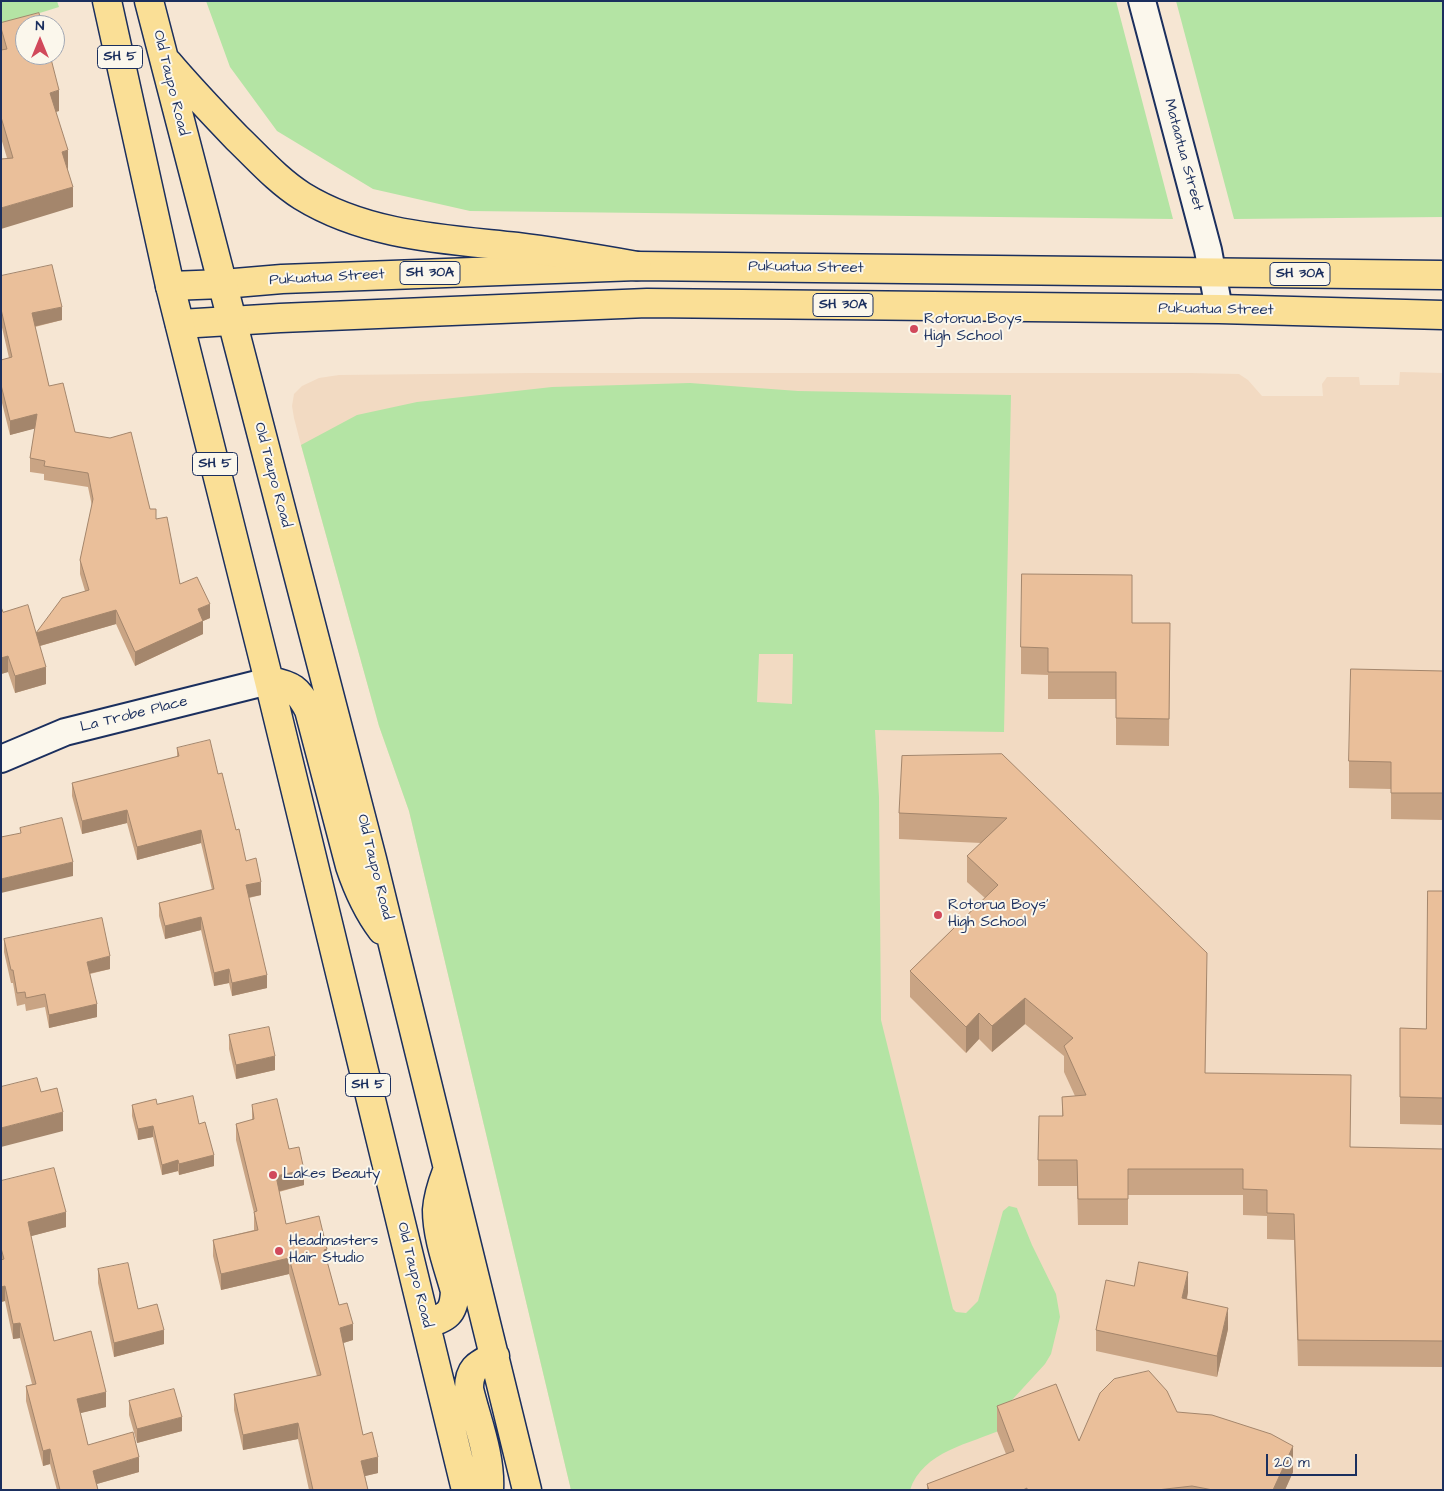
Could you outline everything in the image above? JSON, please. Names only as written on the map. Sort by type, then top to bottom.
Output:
[{"type":"main road","name":"Old Taupo Road","points":[[107,1],[170,286],[270,681],[466,1490]]},
{"type":"main road","name":"Old Taupo Road","points":[[150,1],[395,948],[527,1490]]},
{"type":"main road","points":[[164,58],[208,109],[274,175],[302,196],[332,211],[369,226],[407,234],[543,251],[637,266]]},
{"type":"main road","name":"Pukuatua Street","points":[[170,286],[282,279],[637,266],[1443,275]]},
{"type":"main road","name":"Pukuatua Street","points":[[180,324],[647,303],[1219,309],[1443,315]]},
{"type":"main road","name":"Old Taupo Road","points":[[270,681],[294,687],[302,696],[308,710],[352,874],[370,914],[395,948]]},
{"type":"main road","points":[[426,1324],[443,1318],[450,1312],[454,1302],[455,1291],[438,1228],[437,1210],[439,1192],[448,1168]]},
{"type":"main road","points":[[489,1490],[486,1457],[469,1389],[469,1378],[472,1370],[495,1356]]},
{"type":"street","name":"Mataatua Street","points":[[1142,1],[1213,272],[1219,309]]},
{"type":"street","name":"La Trobe Place","points":[[1,759],[65,732],[270,681]]},
{"type":"shaded area","name":"Rotorua Boys' High School","points":[[1400,372],[1443,373],[1443,1490],[571,1490],[409,811],[379,726],[301,445],[292,406],[294,394],[302,386],[319,378],[339,375],[530,373],[1190,373],[1239,374],[1248,380],[1262,396],[1323,396],[1322,384],[1327,377],[1359,377],[1360,385],[1399,385]]},
{"type":"green space","points":[[1,1],[57,1],[59,7],[33,15],[15,15],[15,21],[1,25]]},
{"type":"green space","points":[[206,1],[1116,1],[1173,219],[470,211],[373,189],[277,131],[230,67]]},
{"type":"green space","points":[[1176,1],[1443,1],[1443,217],[1234,219]]},
{"type":"green space","points":[[690,383],[798,391],[1011,395],[1004,732],[875,730],[879,797],[881,1020],[953,1309],[956,1312],[966,1313],[978,1301],[1003,1211],[1009,1206],[1017,1208],[1032,1245],[1056,1294],[1060,1317],[1051,1354],[1045,1364],[1012,1400],[1003,1429],[949,1450],[936,1458],[925,1466],[916,1477],[910,1490],[571,1490],[409,811],[379,726],[301,445],[357,415],[417,402],[552,387]],"holes":[[[759,654],[793,654],[792,704],[757,702]]]},
{"type":"building","points":[[15,19],[15,65],[53,65],[59,90],[50,93],[68,150],[62,152],[73,187],[1,208],[1,159],[13,158],[1,117],[1,50],[7,49],[1,23]]},
{"type":"building","points":[[52,265],[62,307],[32,313],[49,386],[63,383],[75,432],[110,438],[131,432],[150,509],[156,509],[156,519],[167,517],[180,584],[197,577],[210,604],[198,609],[203,621],[135,652],[116,610],[36,633],[62,598],[89,590],[80,560],[93,499],[88,473],[44,466],[45,461],[30,458],[37,414],[10,421],[1,385],[1,360],[12,357],[1,309],[1,276]]},
{"type":"building","points":[[1022,574],[1132,575],[1132,623],[1170,623],[1169,719],[1116,718],[1116,672],[1048,672],[1048,648],[1021,647]]},
{"type":"building","points":[[28,605],[46,667],[15,676],[8,656],[1,658],[1,607],[3,612]]},
{"type":"building","points":[[1351,669],[1443,671],[1443,793],[1391,793],[1391,762],[1349,761]]},
{"type":"building","points":[[210,740],[218,774],[222,773],[236,830],[239,829],[246,861],[256,858],[261,882],[246,885],[267,975],[232,983],[229,969],[214,973],[201,917],[165,926],[159,903],[214,889],[201,830],[137,847],[127,810],[82,821],[72,783],[179,756],[177,748]]},
{"type":"building","points":[[1002,754],[1207,953],[1205,1073],[1351,1075],[1350,1147],[1443,1149],[1443,1341],[1298,1340],[1294,1214],[1267,1213],[1267,1190],[1243,1189],[1243,1169],[1128,1169],[1128,1199],[1078,1199],[1077,1160],[1038,1160],[1039,1116],[1063,1116],[1062,1097],[1086,1095],[1064,1046],[1073,1038],[1025,998],[992,1026],[979,1013],[966,1027],[910,971],[998,885],[967,856],[1007,818],[899,813],[902,756]]},
{"type":"building","points":[[62,818],[73,862],[1,879],[1,837],[21,833],[20,828]]},
{"type":"building","points":[[1428,891],[1443,891],[1443,1098],[1400,1097],[1400,1028],[1426,1029]]},
{"type":"building","points":[[102,918],[110,956],[87,962],[97,1004],[49,1015],[45,994],[26,998],[25,992],[17,993],[4,939]]},
{"type":"building","points":[[269,1027],[275,1056],[236,1065],[229,1035]]},
{"type":"building","points":[[37,1078],[41,1092],[57,1088],[63,1112],[1,1128],[1,1087]]},
{"type":"building","points":[[193,1096],[199,1124],[205,1122],[214,1155],[179,1164],[178,1160],[162,1165],[153,1126],[138,1129],[132,1105],[156,1099],[157,1104]]},
{"type":"building","points":[[277,1099],[289,1149],[299,1147],[304,1170],[276,1176],[286,1224],[319,1216],[327,1249],[324,1250],[339,1305],[347,1303],[353,1324],[340,1328],[363,1435],[372,1432],[378,1457],[361,1461],[368,1490],[313,1490],[298,1423],[243,1435],[234,1394],[321,1375],[289,1258],[221,1274],[213,1240],[258,1230],[254,1212],[257,1211],[236,1124],[254,1119],[252,1105]]},
{"type":"building","points":[[54,1168],[66,1212],[28,1222],[54,1341],[91,1331],[106,1392],[77,1399],[88,1445],[133,1432],[139,1457],[93,1471],[98,1490],[60,1490],[50,1449],[43,1451],[26,1386],[36,1384],[20,1323],[13,1324],[5,1286],[1,1287],[1,1260],[4,1259],[1,1248],[1,1181]]},
{"type":"building","points":[[1139,1262],[1188,1272],[1182,1298],[1228,1308],[1217,1356],[1096,1330],[1106,1280],[1134,1286]]},
{"type":"building","points":[[128,1263],[138,1309],[157,1304],[164,1330],[114,1343],[98,1269]]},
{"type":"building","points":[[1149,1371],[1167,1391],[1177,1412],[1212,1415],[1271,1434],[1293,1446],[1273,1490],[1213,1490],[1192,1486],[1157,1490],[1027,1490],[1027,1488],[1023,1490],[929,1490],[927,1484],[1014,1451],[997,1406],[1056,1384],[1079,1441],[1100,1393],[1114,1379]]},
{"type":"building","points":[[174,1389],[182,1417],[137,1429],[129,1401]]},
{"type":"place","name":"Rotorua Boys High School","points":[[914,329]]},
{"type":"place","name":"Rotorua Boys' High School","points":[[938,915]]},
{"type":"place","name":"Lakes Beauty","points":[[273,1175]]},
{"type":"place","name":"Headmasters Hair Studio","points":[[279,1251]]}]
